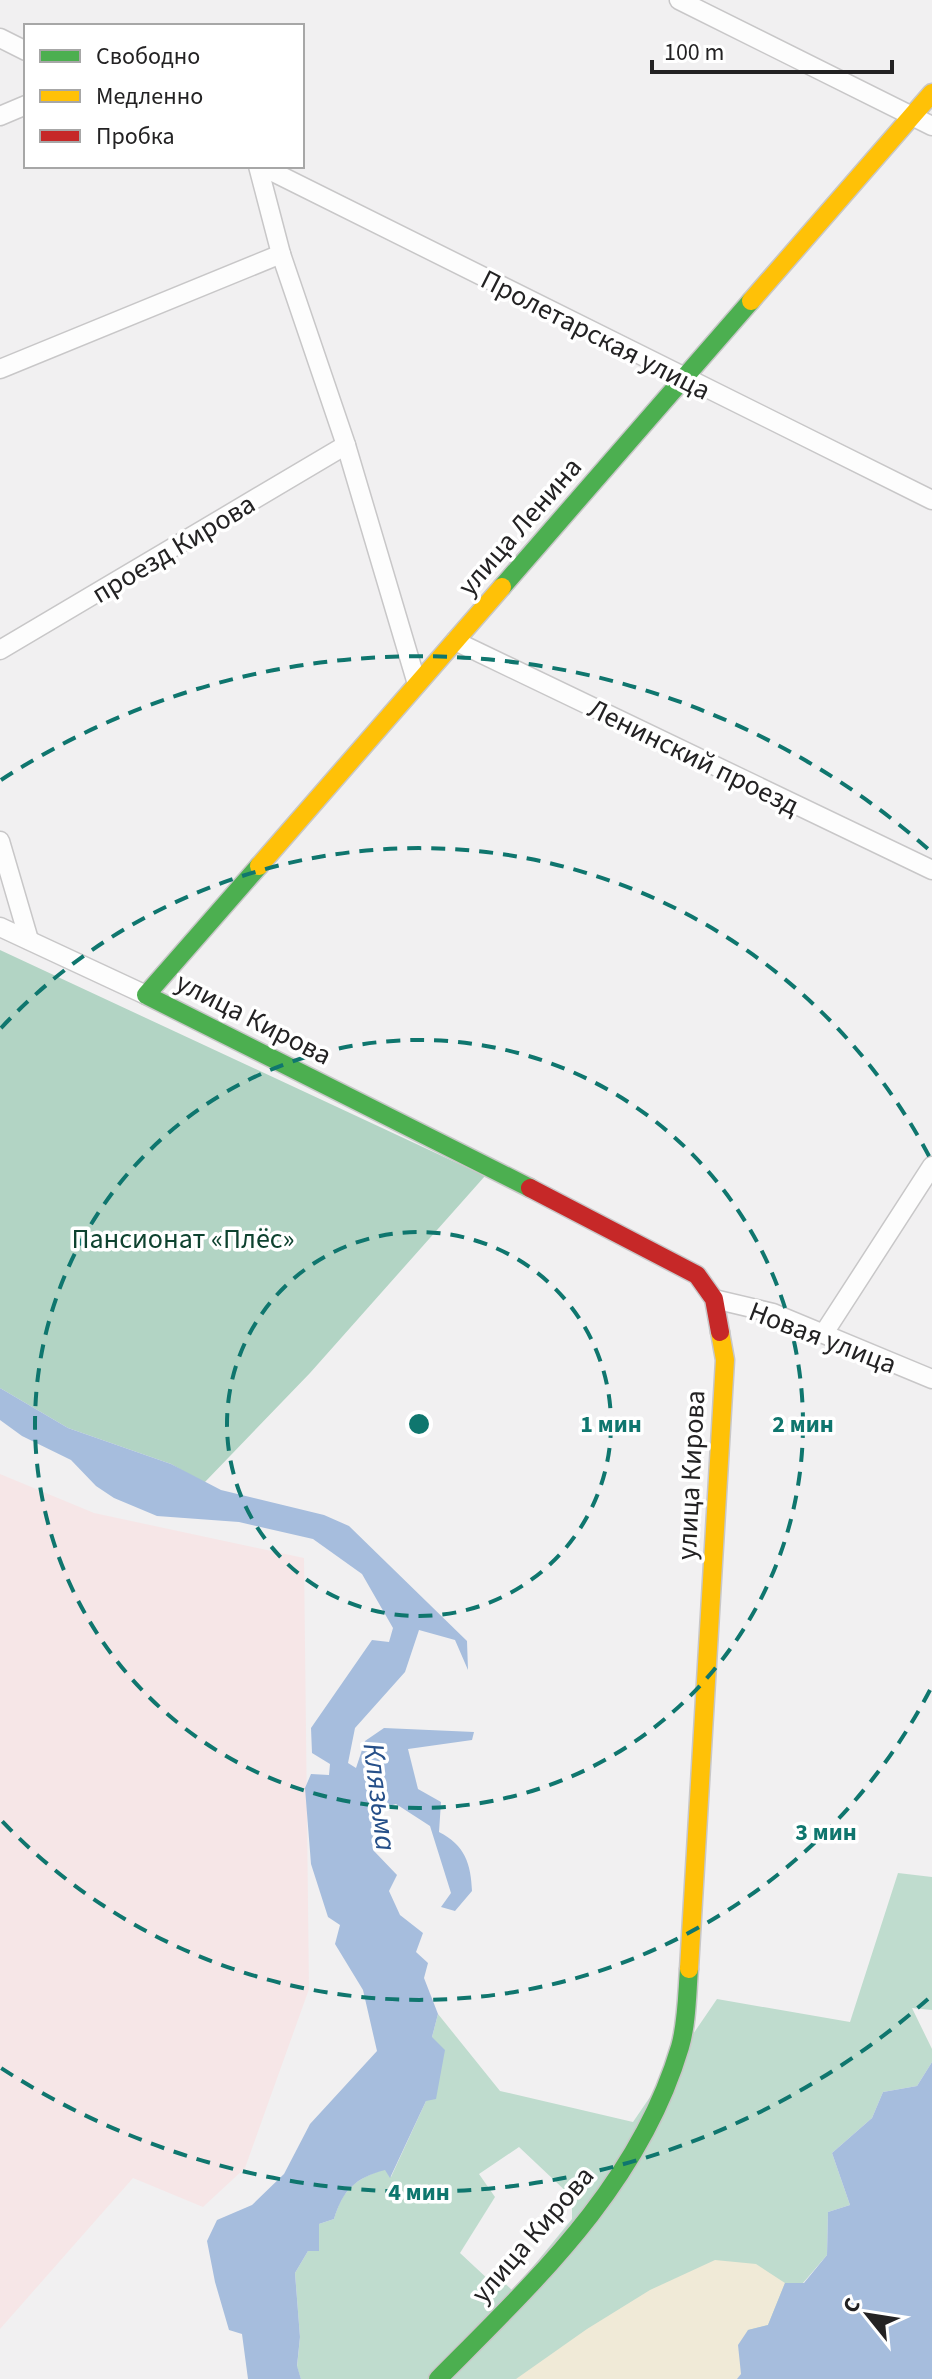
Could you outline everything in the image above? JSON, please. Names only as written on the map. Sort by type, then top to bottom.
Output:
[{"type":"street","points":[[679,0],[932,126]]},
{"type":"street","points":[[0,38],[24,50]]},
{"type":"street","name":"улица Ленина","points":[[146,995],[932,93]]},
{"type":"street","points":[[0,116],[24,106]]},
{"type":"street","points":[[260,168],[281,254],[346,445],[417,684]]},
{"type":"street","name":"Пролетарская улица","points":[[263,168],[932,500]]},
{"type":"street","points":[[0,369],[281,254]]},
{"type":"street","name":"проезд Кирова","points":[[0,650],[346,445]]},
{"type":"street","name":"Ленинский проезд","points":[[455,641],[932,870]]},
{"type":"street","points":[[0,841],[29,940]]},
{"type":"street","name":"улица Кирова","points":[[0,927],[146,995],[670,1259],[697,1275],[714,1299],[725,1360],[693,1934],[681,2045],[649,2129],[591,2217],[519,2297],[438,2379]]},
{"type":"street","points":[[824,1333],[932,1166]]},
{"type":"street","name":"Новая улица","points":[[714,1299],[773,1313],[932,1379]]},
{"type":"shaded area","points":[[0,1474],[94,1513],[304,1558],[309,1989],[245,2168],[203,2207],[133,2178],[0,2329]]},
{"type":"green space","name":"Пансионат «Плёс»","points":[[0,950],[485,1176],[310,1373],[204,1483],[171,1464],[68,1428],[0,1388]]},
{"type":"green space","points":[[898,1873],[932,1877],[932,2010],[912,2008],[932,2049],[932,2062],[917,2086],[883,2092],[872,2118],[832,2153],[850,2205],[828,2212],[827,2255],[803,2283],[737,2379],[301,2379],[297,2367],[300,2337],[295,2273],[319,2224],[334,2219],[352,2186],[385,2169],[391,2177],[426,2101],[432,2037],[438,2014],[500,2091],[633,2122],[717,1999],[850,2022]],"holes":[[[519,2147],[572,2197],[572,2219],[513,2291],[496,2275],[490,2281],[460,2253],[495,2197],[479,2174]]]},
{"type":"sand","points":[[715,2260],[756,2264],[785,2283],[768,2325],[748,2330],[741,2374],[737,2379],[516,2379],[650,2290]]},
{"type":"water","name":"Клязьма","points":[[0,1388],[68,1428],[171,1464],[221,1490],[324,1515],[349,1526],[467,1641],[468,1670],[455,1640],[419,1630],[405,1672],[355,1728],[348,1763],[356,1768],[365,1741],[384,1728],[474,1732],[472,1740],[408,1749],[418,1789],[441,1802],[439,1832],[455,1843],[465,1856],[472,1891],[455,1911],[441,1907],[451,1893],[430,1826],[396,1804],[370,1812],[381,1832],[374,1851],[397,1875],[389,1891],[400,1915],[423,1933],[416,1952],[428,1963],[424,1978],[438,2014],[432,2037],[445,2050],[436,2099],[426,2101],[390,2178],[385,2170],[358,2181],[346,2193],[334,2219],[319,2224],[319,2251],[308,2251],[295,2273],[300,2337],[297,2366],[301,2379],[248,2379],[242,2334],[229,2330],[207,2241],[217,2220],[252,2205],[284,2174],[310,2124],[377,2051],[363,1990],[335,1944],[340,1925],[328,1917],[311,1864],[305,1788],[311,1774],[329,1775],[330,1764],[312,1753],[311,1728],[372,1640],[389,1642],[393,1628],[362,1574],[313,1539],[239,1522],[157,1516],[114,1498],[96,1486],[71,1460],[22,1436],[0,1420]]},
{"type":"water","points":[[932,2062],[932,2379],[737,2379],[741,2374],[738,2345],[748,2330],[768,2325],[785,2283],[804,2283],[827,2255],[828,2212],[850,2205],[832,2153],[872,2118],[883,2092],[917,2086]]},
{"type":"traffic: fast","points":[[502,587],[751,301]]},
{"type":"traffic: fast","points":[[259,866],[146,995],[530,1188]]},
{"type":"traffic: fast","points":[[438,2379],[547,2267],[611,2187],[639,2143],[662,2097],[680,2047],[689,1969]]},
{"type":"traffic: slow","points":[[751,301],[932,93]]},
{"type":"traffic: slow","points":[[259,866],[502,587]]},
{"type":"traffic: slow","points":[[689,1969],[725,1360],[720,1332]]},
{"type":"traffic: jam","points":[[530,1188],[697,1275],[714,1299],[720,1332]]}]
